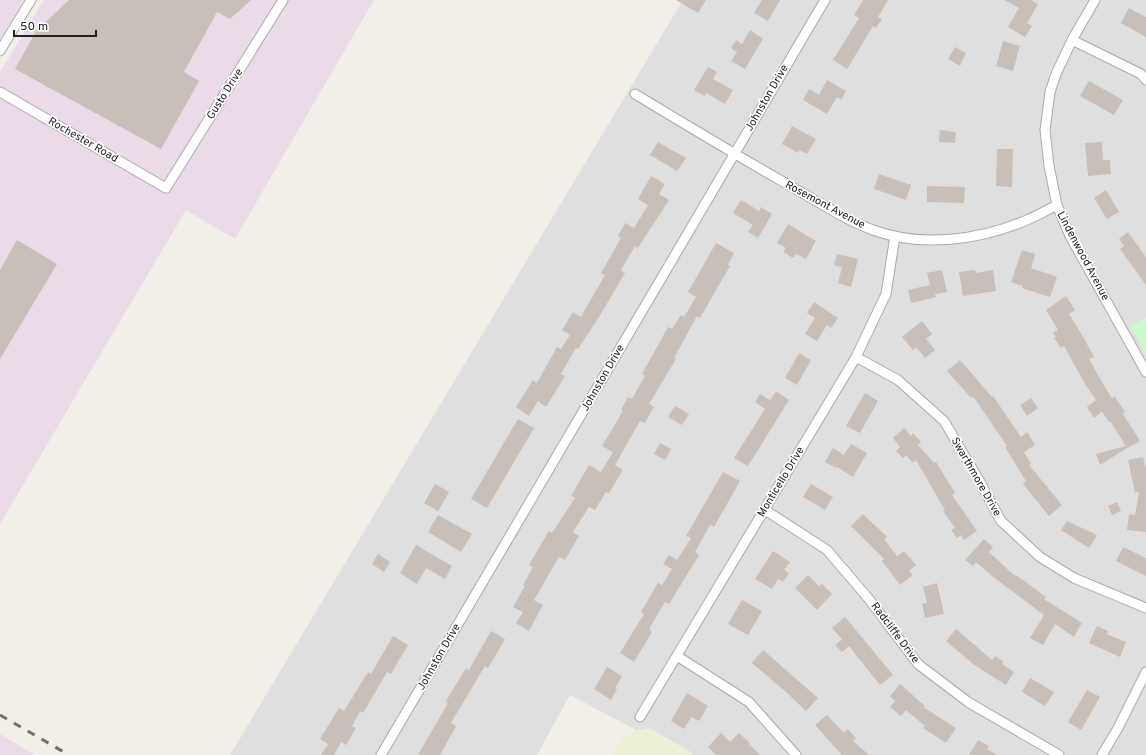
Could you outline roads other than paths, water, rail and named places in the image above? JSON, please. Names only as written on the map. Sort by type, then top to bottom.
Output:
[{"type":"street","points":[[0,50],[31,0]]},
{"type":"street","name":"Gusto Drive","points":[[166,188],[283,0]]},
{"type":"street","name":"Johnston Drive","points":[[381,755],[825,0]]},
{"type":"street","name":"Lindenwood Avenue","points":[[1095,0],[1072,40],[1056,74],[1050,92],[1045,130],[1049,166],[1057,205],[1070,236],[1146,372]]},
{"type":"street","points":[[1072,40],[1144,76]]},
{"type":"street","name":"Rochester Road","points":[[0,92],[166,188]]},
{"type":"street","name":"Rosemont Avenue","points":[[635,94],[735,154],[850,220],[874,230],[895,236],[919,240],[976,236],[1021,222],[1057,205]]},
{"type":"street","name":"Monticello Drive","points":[[640,718],[856,358],[886,294],[895,236]]},
{"type":"street","name":"Swarthmore Drive","points":[[856,358],[898,380],[944,421],[1001,521],[1040,557],[1074,578],[1146,608]]},
{"type":"street","name":"Radcliffe Drive","points":[[765,510],[827,550],[868,598],[918,664],[968,702],[1059,755]]},
{"type":"street","points":[[677,656],[749,702],[796,755]]},
{"type":"street","points":[[1102,755],[1118,728],[1146,672]]},
{"type":"railway","points":[[0,715],[69,755]]}]
